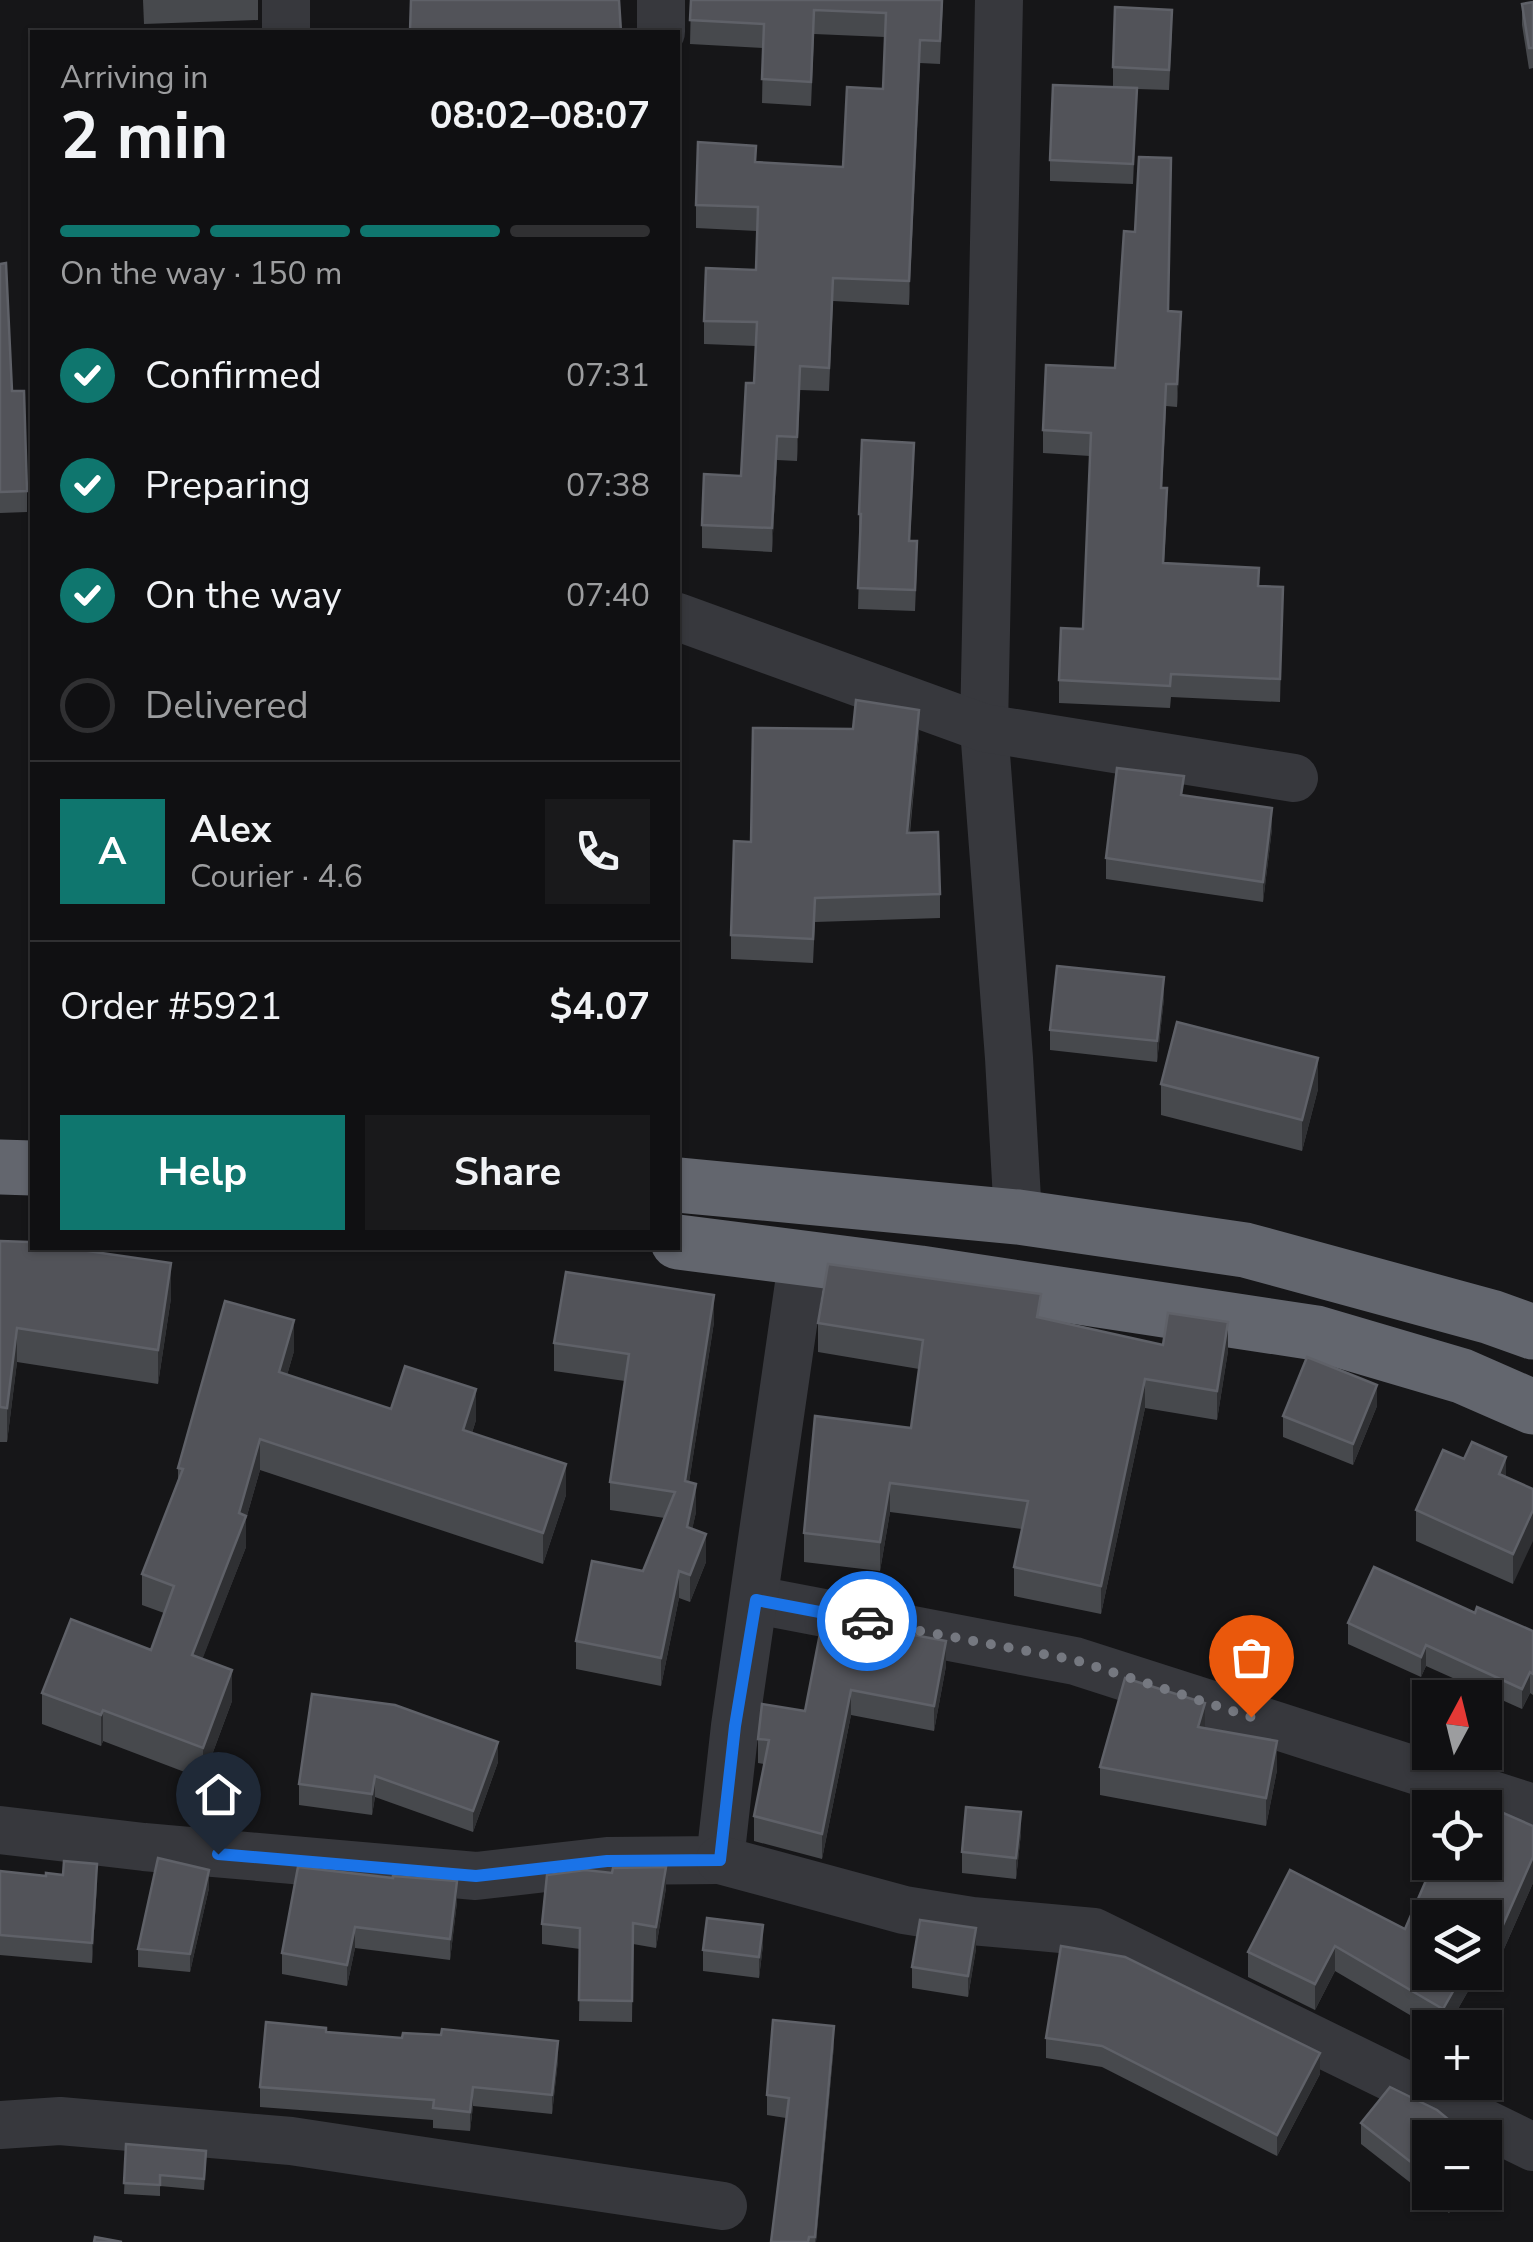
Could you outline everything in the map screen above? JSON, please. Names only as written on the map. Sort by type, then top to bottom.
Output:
[{"type":"highway","points":[[0,1167],[30,1168]]},
{"type":"highway","points":[[680,1185],[1018,1217],[1245,1250],[1492,1317],[1533,1332]]},
{"type":"highway","points":[[680,1242],[803,1256],[1316,1333],[1462,1376],[1533,1406]]},
{"type":"street","points":[[286,0],[286,30]]},
{"type":"street","points":[[661,0],[661,30]]},
{"type":"street","points":[[999,0],[984,728],[1010,1058],[1018,1217]]},
{"type":"street","points":[[680,618],[984,728],[1294,778]]},
{"type":"street","points":[[720,1860],[735,1726],[803,1256]]},
{"type":"street","points":[[756,1600],[1075,1660],[1533,1808]]},
{"type":"street","points":[[0,1830],[144,1847],[476,1876],[607,1861],[720,1860],[904,1910],[972,1921],[1094,1932],[1533,2147]]},
{"type":"street","points":[[0,2125],[60,2121],[291,2141],[723,2206]]},
{"type":"building","points":[[411,0],[619,0],[621,30],[410,30]]},
{"type":"building","points":[[691,0],[942,0],[940,41],[920,40],[909,281],[833,278],[829,368],[800,366],[797,437],[777,436],[772,528],[702,525],[704,474],[741,476],[746,383],[754,383],[757,322],[704,321],[706,268],[756,270],[758,207],[696,205],[698,142],[756,146],[755,162],[843,167],[847,87],[883,89],[886,13],[814,10],[811,82],[762,79],[764,24],[690,20]]},
{"type":"building","points":[[1533,2],[1533,48],[1529,48],[1522,4]]},
{"type":"building","points":[[1115,7],[1172,10],[1169,70],[1113,67]]},
{"type":"building","points":[[1053,85],[1137,88],[1133,164],[1050,160]]},
{"type":"building","points":[[1139,157],[1171,158],[1168,311],[1181,312],[1177,384],[1166,384],[1161,488],[1167,488],[1163,563],[1259,568],[1258,586],[1283,587],[1280,679],[1171,674],[1170,686],[1059,680],[1061,628],[1083,629],[1091,433],[1043,430],[1046,365],[1115,368],[1124,231],[1135,232]]},
{"type":"building","points":[[6,263],[12,391],[24,391],[27,491],[0,492],[0,264]]},
{"type":"building","points":[[862,440],[914,443],[909,541],[917,541],[915,590],[858,588]]},
{"type":"building","points":[[856,700],[919,710],[907,833],[938,832],[940,894],[815,898],[813,939],[731,935],[734,841],[751,842],[753,728],[853,729]]},
{"type":"building","points":[[1117,768],[1184,776],[1181,795],[1272,808],[1263,882],[1106,858]]},
{"type":"building","points":[[1057,966],[1164,977],[1157,1041],[1050,1030]]},
{"type":"building","points":[[1177,1022],[1318,1058],[1302,1120],[1161,1084]]},
{"type":"building","points":[[0,1241],[30,1242],[30,1250],[81,1250],[171,1263],[158,1350],[17,1328],[7,1408],[0,1407]]},
{"type":"building","points":[[828,1264],[1041,1294],[1037,1317],[1163,1345],[1168,1313],[1228,1322],[1217,1391],[1145,1379],[1101,1586],[1014,1567],[1028,1501],[890,1483],[880,1542],[804,1533],[815,1416],[911,1428],[923,1340],[818,1323]]},
{"type":"building","points":[[566,1272],[714,1295],[685,1481],[696,1484],[687,1527],[706,1534],[690,1575],[679,1571],[661,1658],[576,1641],[592,1561],[643,1571],[675,1492],[610,1482],[629,1354],[554,1343]]},
{"type":"building","points":[[225,1301],[294,1320],[279,1372],[391,1409],[405,1366],[476,1389],[463,1430],[566,1464],[543,1533],[260,1439],[239,1513],[246,1516],[192,1655],[232,1670],[203,1748],[103,1710],[101,1715],[42,1693],[71,1619],[151,1650],[174,1586],[142,1574],[183,1469],[178,1468]]},
{"type":"building","points":[[1307,1357],[1377,1385],[1353,1444],[1283,1416]]},
{"type":"building","points":[[1472,1442],[1506,1457],[1499,1474],[1533,1489],[1533,1510],[1513,1554],[1416,1510],[1443,1450],[1464,1459]]},
{"type":"building","points":[[1374,1567],[1475,1613],[1477,1607],[1533,1631],[1533,1674],[1530,1672],[1522,1689],[1426,1645],[1421,1657],[1348,1623]]},
{"type":"building","points":[[823,1618],[946,1641],[934,1706],[851,1690],[822,1834],[754,1816],[769,1740],[758,1739],[762,1704],[805,1711]]},
{"type":"building","points":[[1125,1678],[1205,1703],[1198,1727],[1277,1741],[1266,1798],[1100,1767]]},
{"type":"building","points":[[312,1694],[395,1705],[498,1742],[473,1811],[375,1776],[372,1794],[299,1784]]},
{"type":"building","points":[[966,1807],[1021,1812],[1016,1858],[962,1852]]},
{"type":"building","points":[[1502,1813],[1533,1826],[1533,1857],[1502,1927],[1502,1900],[1418,1900],[1426,1880],[1502,1880]]},
{"type":"building","points":[[158,1858],[209,1870],[190,1954],[138,1949]]},
{"type":"building","points":[[64,1861],[97,1864],[92,1943],[0,1935],[0,1871],[63,1875]]},
{"type":"building","points":[[298,1867],[457,1881],[450,1939],[355,1927],[347,1965],[282,1953]]},
{"type":"building","points":[[666,1867],[656,1927],[633,1923],[632,2001],[579,2000],[580,1928],[542,1924],[547,1875]]},
{"type":"building","points":[[1290,1870],[1405,1929],[1412,1913],[1412,1990],[1454,1990],[1443,2009],[1335,1946],[1315,1984],[1248,1952]]},
{"type":"building","points":[[707,1918],[763,1925],[759,1957],[703,1950]]},
{"type":"building","points":[[920,1920],[976,1928],[968,1976],[912,1967]]},
{"type":"building","points":[[1061,1946],[1125,1957],[1320,2053],[1277,2135],[1102,2046],[1046,2038]]},
{"type":"building","points":[[773,2020],[834,2026],[815,2237],[809,2237],[808,2242],[771,2242],[789,2098],[767,2095]]},
{"type":"building","points":[[266,2022],[402,2038],[403,2033],[441,2035],[442,2029],[558,2041],[552,2095],[473,2087],[470,2112],[433,2108],[434,2100],[260,2087]]},
{"type":"building","points":[[1390,2087],[1449,2120],[1412,2120],[1412,2163],[1361,2123]]},
{"type":"building","points":[[126,2144],[206,2151],[204,2179],[160,2175],[160,2185],[124,2183]]},
{"type":"building","points":[[95,2237],[122,2242],[94,2242]]},
{"type":"way so far","points":[[867,1621],[1075,1660],[1251,1717]]},
{"type":"route","points":[[218,1854],[476,1876],[607,1861],[720,1860],[735,1726],[756,1600],[867,1621]]}]
